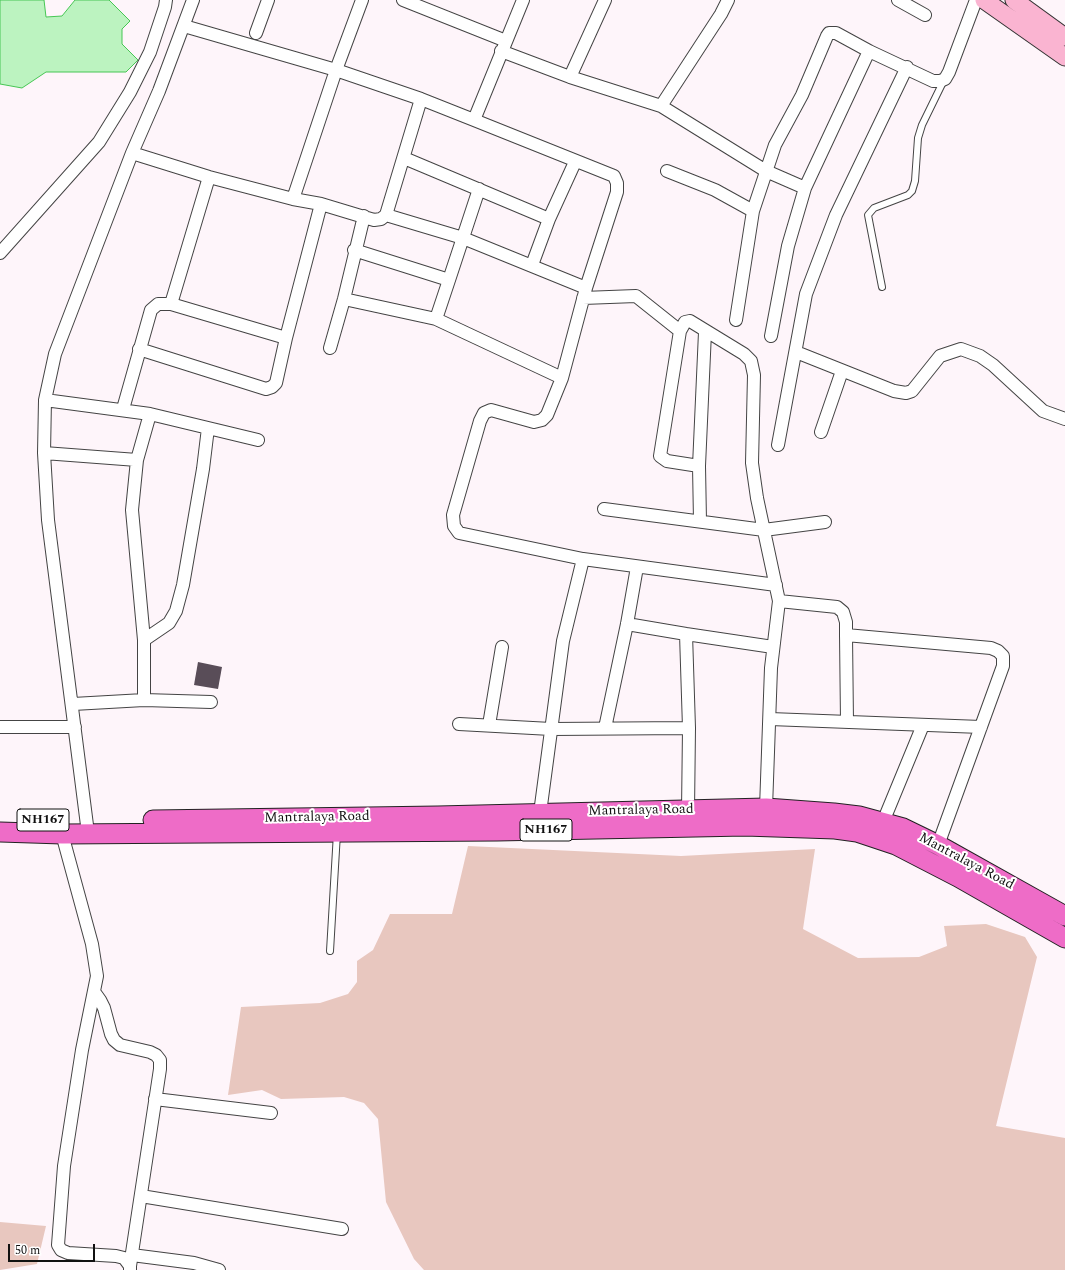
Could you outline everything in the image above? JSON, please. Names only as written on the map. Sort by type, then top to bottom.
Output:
[{"type":"highway","name":"Mantralaya Road","points":[[0,820],[87,827],[540,813],[688,811],[766,808],[840,813],[883,822],[903,828],[938,845],[1065,916]]},
{"type":"highway","name":"NH167","points":[[0,832],[62,834],[87,827],[338,832],[752,826],[794,827],[857,832],[896,845],[958,877],[1065,938]]},
{"type":"main road","points":[[984,0],[1065,57]]},
{"type":"main road","points":[[1014,0],[1065,37]]},
{"type":"street","points":[[0,253],[99,142],[130,92],[150,52],[166,0]]},
{"type":"street","points":[[87,827],[73,704],[60,626],[48,520],[44,453],[44,400],[55,354],[132,153],[159,91],[193,0]]},
{"type":"street","points":[[256,33],[268,0]]},
{"type":"street","points":[[293,199],[336,70],[362,0]]},
{"type":"street","points":[[403,0],[570,77],[661,106],[766,171],[805,188]]},
{"type":"street","points":[[474,120],[523,0]]},
{"type":"street","points":[[570,77],[605,0]]},
{"type":"street","points":[[661,106],[721,14],[728,0]]},
{"type":"street","points":[[898,0],[925,15]]},
{"type":"street","points":[[736,320],[752,211],[775,145],[802,95],[829,33],[839,34],[869,51],[907,67],[933,81],[940,81],[945,79],[949,72],[976,0]]},
{"type":"street","points":[[184,26],[336,70],[421,99],[575,162],[614,176],[617,183],[617,192],[584,293],[562,378],[547,415],[542,420],[534,422],[491,410],[484,414],[453,515],[454,526],[459,533],[583,559],[776,585]]},
{"type":"street","points":[[771,336],[788,246],[805,188],[869,51]]},
{"type":"street","points":[[778,445],[806,294],[836,215],[907,67]]},
{"type":"street","points":[[386,215],[421,99]]},
{"type":"street","points":[[132,153],[209,177],[293,199],[321,204],[374,220],[386,215],[463,238],[532,265],[584,293],[636,296],[680,331]]},
{"type":"street","points":[[404,158],[549,219]]},
{"type":"street","points":[[532,265],[549,219],[575,162]]},
{"type":"street","points":[[667,171],[715,190],[752,211]]},
{"type":"street","points":[[171,304],[209,177]]},
{"type":"street","points":[[436,319],[479,189]]},
{"type":"street","points":[[139,349],[266,389],[272,387],[276,383],[286,338],[321,204]]},
{"type":"street","points":[[330,348],[344,299],[354,250],[364,216]]},
{"type":"street","points":[[354,250],[449,280]]},
{"type":"street","points":[[344,299],[436,319],[562,378]]},
{"type":"street","points":[[123,409],[151,310],[158,304],[171,304],[286,338]]},
{"type":"street","points":[[699,466],[667,461],[660,456],[680,331],[685,322],[690,321],[744,354],[751,361],[754,375],[752,463],[757,498],[779,601],[773,647],[766,808]]},
{"type":"street","points":[[700,521],[699,466],[706,332]]},
{"type":"street","points":[[796,352],[894,391],[906,393],[912,391],[940,356],[961,349],[980,356],[993,365],[1043,411],[1065,419]]},
{"type":"street","points":[[821,432],[842,371]]},
{"type":"street","points":[[44,400],[123,409],[150,414],[258,440]]},
{"type":"street","points":[[144,700],[144,640],[132,510],[137,460],[150,414]]},
{"type":"street","points":[[144,640],[169,623],[176,611],[184,577],[203,469],[208,428]]},
{"type":"street","points":[[44,453],[137,460]]},
{"type":"street","points":[[604,510],[764,530],[825,522]]},
{"type":"street","points":[[540,813],[563,641],[583,559]]},
{"type":"street","points":[[605,728],[627,624],[637,567]]},
{"type":"street","points":[[779,601],[837,607],[843,612],[846,622],[847,722]]},
{"type":"street","points":[[627,624],[773,647]]},
{"type":"street","points":[[686,634],[689,728],[688,811]]},
{"type":"street","points":[[846,635],[990,648],[998,651],[1003,656],[1003,666],[938,845]]},
{"type":"street","points":[[489,726],[502,647]]},
{"type":"street","points":[[73,704],[144,700],[211,702]]},
{"type":"street","points":[[770,719],[981,727]]},
{"type":"street","points":[[458,724],[551,729],[689,728]]},
{"type":"street","points":[[883,822],[923,725]]},
{"type":"street","points":[[0,727],[75,727]]},
{"type":"street","points":[[62,834],[96,960],[97,976],[82,1050],[64,1166],[58,1244],[61,1250],[68,1253],[116,1256],[124,1258],[131,1264],[194,1263],[219,1270]]},
{"type":"street","points":[[94,993],[104,1008],[114,1040],[120,1045],[150,1052],[156,1055],[160,1060],[131,1264]]},
{"type":"street","points":[[155,1099],[271,1113]]},
{"type":"street","points":[[141,1196],[342,1229]]},
{"type":"lane","points":[[882,287],[868,214],[874,208],[908,195],[912,191],[915,182],[918,138],[922,126],[945,79]]},
{"type":"lane","points":[[330,952],[338,832]]},
{"type":"shaded area","points":[[0,0],[44,0],[46,17],[62,16],[75,0],[109,0],[130,21],[122,29],[122,44],[138,60],[126,72],[46,72],[22,88],[0,84]]},
{"type":"shaded area","points":[[468,846],[681,856],[815,849],[803,929],[858,958],[919,957],[947,946],[944,926],[986,924],[1025,937],[1037,957],[996,1126],[1065,1138],[1065,1270],[424,1270],[414,1259],[386,1202],[378,1119],[364,1103],[344,1097],[281,1099],[262,1090],[228,1095],[241,1007],[320,1003],[348,994],[357,982],[357,961],[373,950],[390,914],[452,914]]},
{"type":"shaded area","points":[[0,1222],[46,1226],[37,1264],[0,1270]]},
{"type":"building","points":[[198,662],[222,667],[218,689],[194,685]]}]
